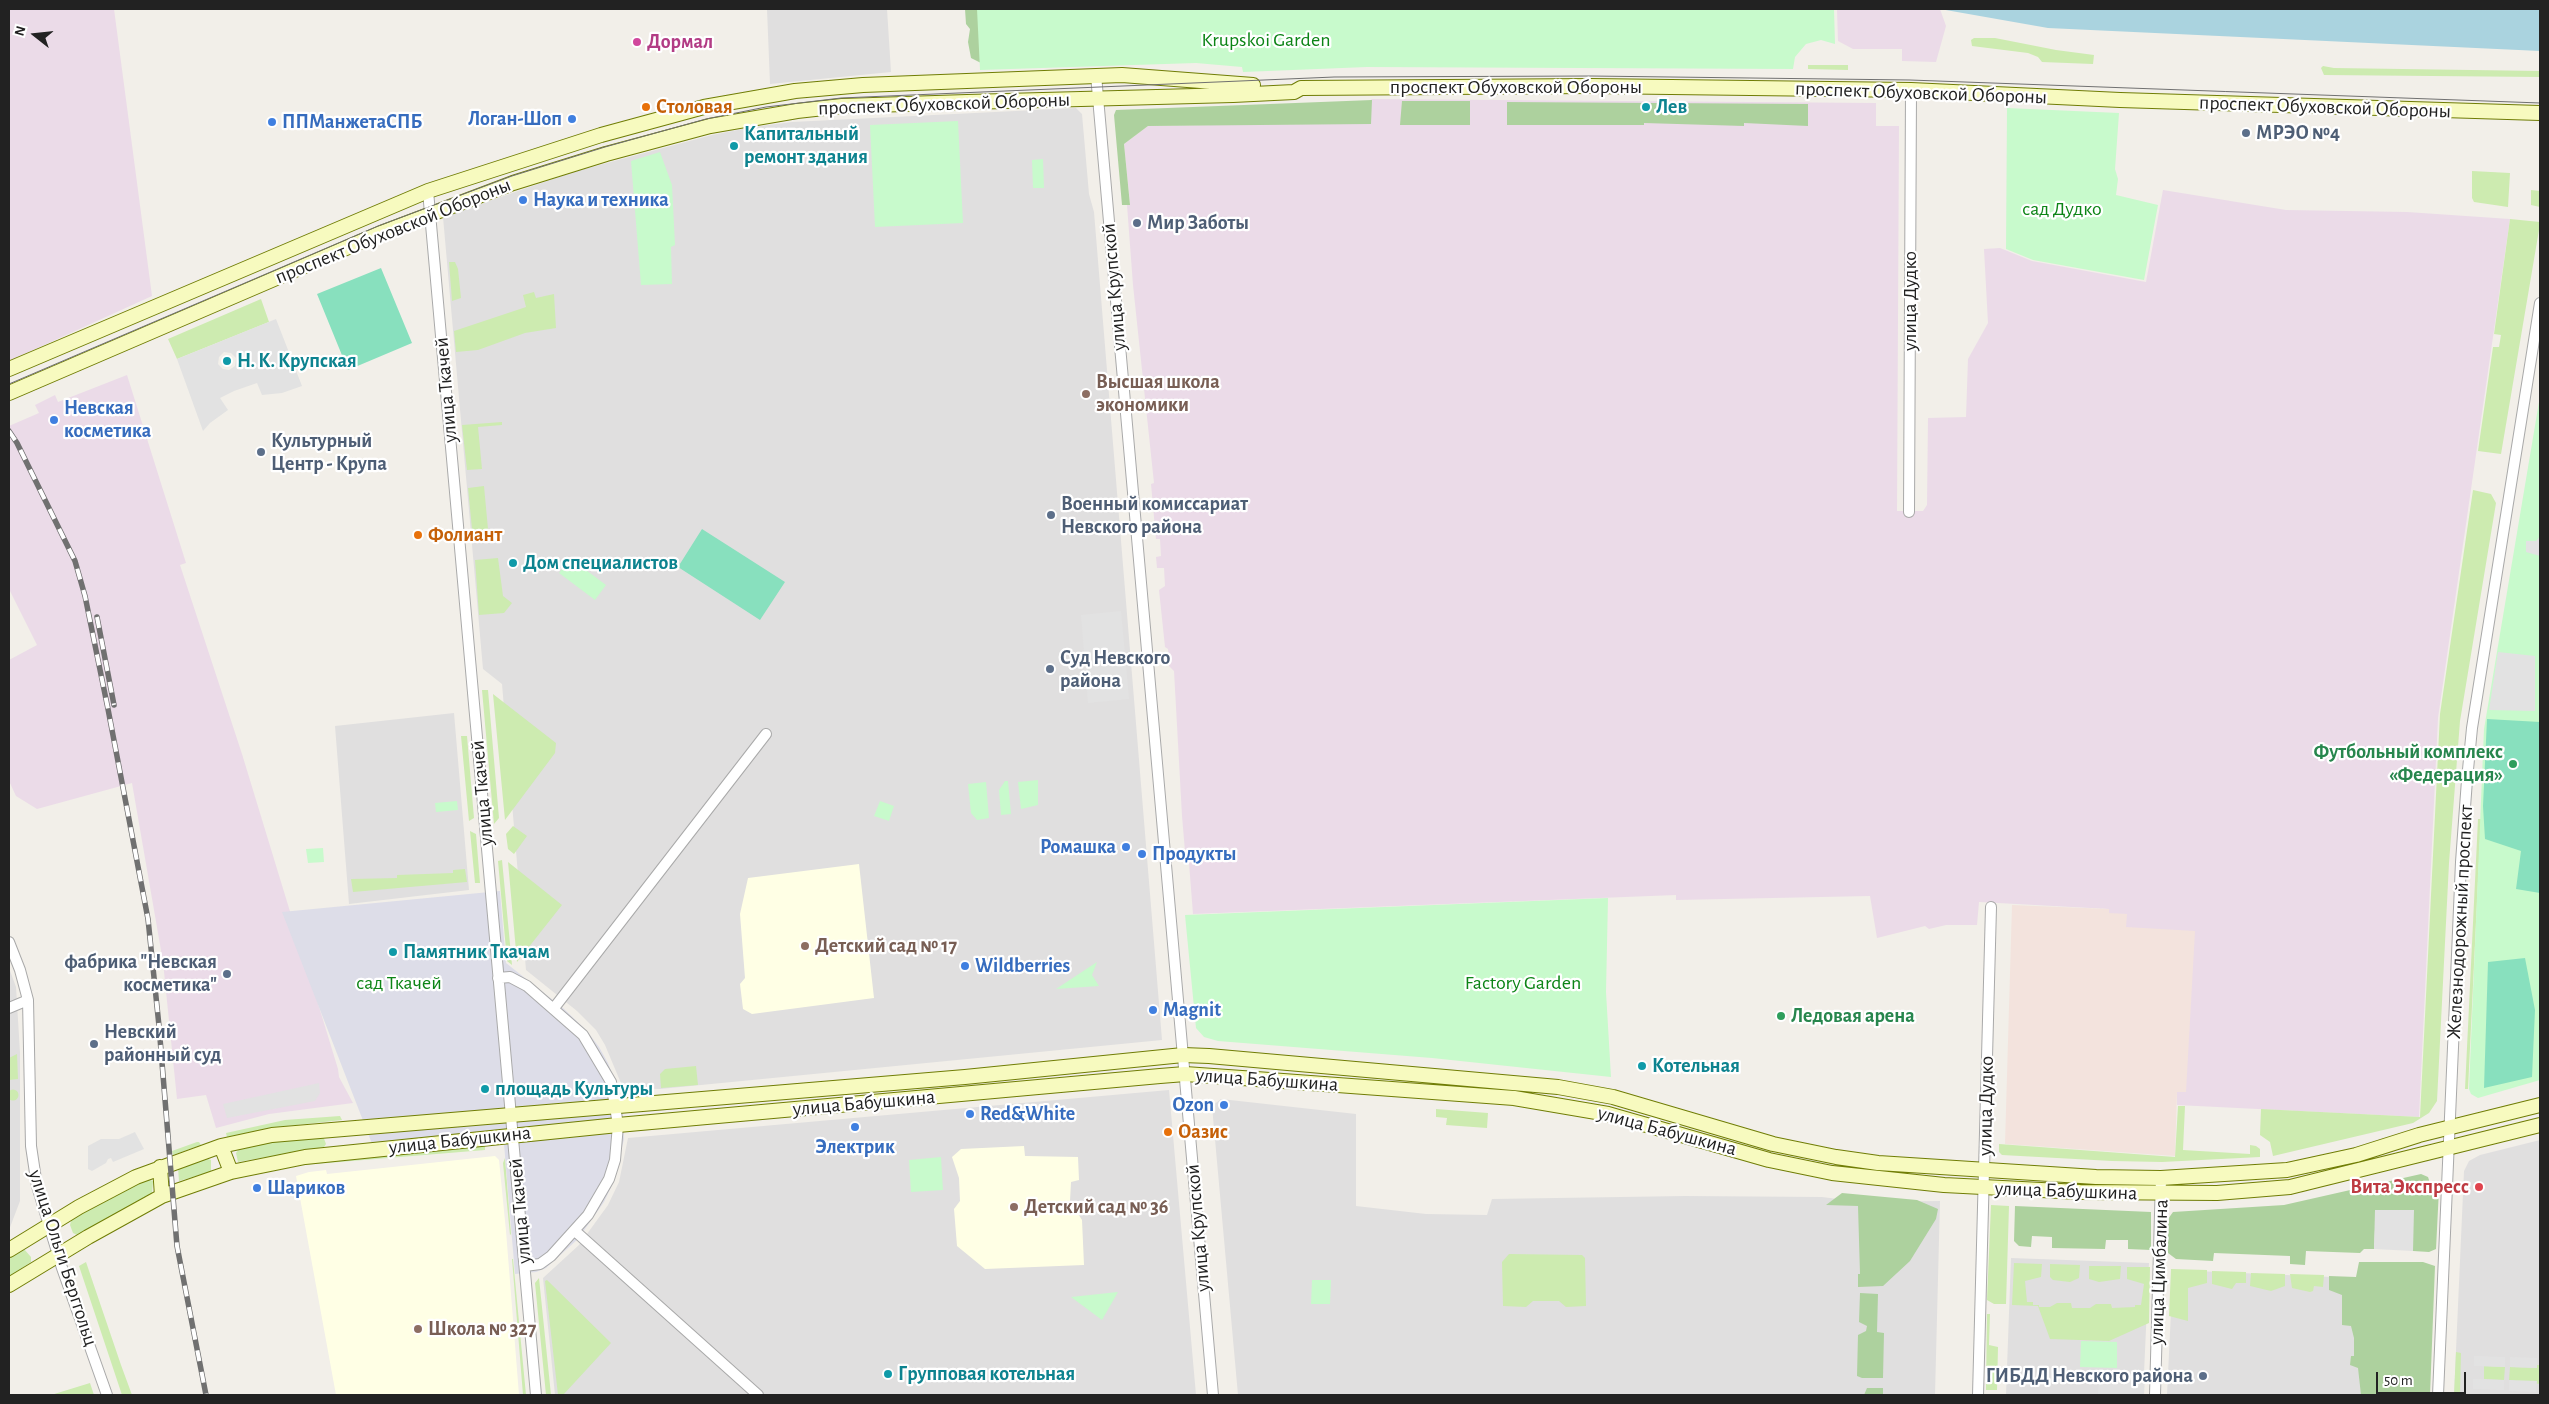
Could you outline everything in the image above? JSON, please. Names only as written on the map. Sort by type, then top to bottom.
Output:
[{"type":"street","name":"проспект Обуховской Обороны","points":[[9,369],[428,191],[628,127],[704,107],[764,95],[848,85],[1096,75],[1140,75],[1237,86],[1294,85],[1301,88],[1591,86],[1911,90],[2120,100],[2540,113]]},
{"type":"street","name":"улица Крупской","points":[[1096,75],[1213,1395]]},
{"type":"street","name":"проспект Обуховской Обороны","points":[[9,393],[430,214],[514,183],[606,154],[710,126],[773,114],[842,106],[1250,94],[1294,92],[1301,88]]},
{"type":"street","name":"улица Дудко","points":[[1909,512],[1911,90]]},
{"type":"street","name":"улица Ткачей","points":[[428,191],[536,1395]]},
{"type":"street","name":"Железнодорожный проспект","points":[[2438,1395],[2462,862],[2472,728],[2540,303]]},
{"type":"street","points":[[554,1008],[766,734]]},
{"type":"street","name":"улица Дудко","points":[[1978,1395],[1992,907]]},
{"type":"street","name":"улица Ольги Берггольц","points":[[9,942],[20,970],[28,1000],[31,1153],[58,1255],[107,1395]]},
{"type":"street","points":[[498,978],[510,977],[516,980],[554,1008],[584,1035],[611,1082],[618,1125],[615,1160],[609,1179],[588,1215],[551,1256],[540,1264],[524,1266]]},
{"type":"street","points":[[9,1008],[28,1000]]},
{"type":"street","name":"улица Бабушкина","points":[[9,1250],[109,1190],[160,1167],[221,1146],[272,1135],[314,1130],[965,1078],[1183,1055],[1558,1087],[1613,1097],[1810,1152],[1878,1163],[2096,1177],[2161,1178],[2287,1170],[2356,1155],[2540,1105]]},
{"type":"street","name":"улица Бабушкина","points":[[9,1285],[162,1196],[231,1172],[306,1157],[618,1125],[1185,1074],[1514,1098],[1556,1104],[1608,1114],[1769,1160],[1832,1173],[1983,1188],[2161,1195],[2290,1187],[2540,1125]]},
{"type":"street","points":[[221,1146],[231,1172]]},
{"type":"street","points":[[160,1167],[162,1196]]},
{"type":"street","name":"улица Цимбалина","points":[[2155,1395],[2161,1178]]},
{"type":"street","points":[[575,1231],[758,1395]]},
{"type":"shaded area","points":[[9,9],[114,9],[152,296],[9,361]]},
{"type":"shaded area","points":[[767,9],[887,9],[891,72],[770,84]]},
{"type":"shaded area","points":[[1837,9],[1940,9],[1946,26],[1936,62],[1902,61],[1902,49],[1853,49],[1838,41]]},
{"type":"shaded area","points":[[1372,99],[1876,103],[1876,126],[1899,126],[1897,511],[1923,511],[1927,505],[1928,418],[1966,417],[1968,359],[1988,323],[1984,249],[2000,248],[2032,261],[2146,282],[2163,190],[2286,210],[2407,212],[2510,219],[2438,718],[2419,1117],[2177,1105],[2177,1092],[2186,1092],[2126,927],[2109,913],[2109,909],[1979,902],[1977,925],[1946,925],[1929,929],[1925,926],[1877,938],[1870,896],[1676,900],[1676,895],[1193,914],[1189,863],[1186,863],[1182,816],[1174,671],[1169,666],[1168,649],[1165,647],[1159,590],[1165,586],[1164,568],[1157,568],[1156,557],[1161,556],[1160,539],[1156,539],[1151,484],[1154,483],[1133,285],[1127,205],[1130,204],[1124,144],[1148,126],[1340,123]]},
{"type":"shaded area","points":[[1076,108],[1082,114],[1089,194],[1094,212],[1162,1040],[660,1089],[623,1088],[605,1045],[596,1030],[577,1011],[526,970],[502,684],[483,669],[443,217],[573,172],[712,135],[753,127],[792,122]]},
{"type":"shaded area","points":[[276,319],[302,386],[282,393],[262,395],[257,383],[234,391],[220,398],[228,410],[210,423],[203,431],[177,359]],"holes":[[[224,352],[231,353],[236,358],[235,366],[229,370],[223,369],[218,364],[219,357]]]},
{"type":"shaded area","name":"Невская косметика","points":[[127,375],[186,563],[180,565],[242,754],[339,1077],[353,1103],[269,1114],[216,1128],[206,1095],[177,1099],[163,962],[132,783],[37,809],[16,796],[9,781],[9,660],[37,645],[9,589],[9,426],[39,413],[35,405],[55,395],[58,402]]},
{"type":"shaded area","points":[[2540,536],[2540,556],[2526,552],[2526,541],[2536,541]]},
{"type":"shaded area","points":[[1121,611],[1129,699],[1088,703],[1081,615]]},
{"type":"shaded area","points":[[2498,652],[2535,656],[2535,711],[2489,710]]},
{"type":"shaded area","points":[[454,713],[469,890],[349,904],[335,726]]},
{"type":"shaded area","name":"Детский сад № 17","points":[[859,864],[874,998],[752,1014],[743,1009],[740,984],[745,978],[740,914],[748,878]]},
{"type":"shaded area","name":"площадь Культуры","points":[[500,891],[506,963],[563,1008],[587,1031],[599,1047],[608,1063],[621,1096],[624,1139],[614,1181],[604,1202],[578,1239],[546,1268],[536,1272],[515,1274],[504,1144],[376,1154],[282,912]]},
{"type":"shaded area","points":[[2012,905],[2109,909],[2109,913],[2127,914],[2126,927],[2195,931],[2186,1092],[2177,1092],[2175,1156],[2005,1144]]},
{"type":"shaded area","points":[[9,968],[16,987],[20,1053],[20,1201],[9,1230]]},
{"type":"shaded area","points":[[319,1083],[320,1093],[315,1101],[227,1118],[223,1104]]},
{"type":"shaded area","points":[[1169,1090],[1196,1395],[555,1395],[543,1278],[579,1245],[608,1205],[619,1182],[628,1138]]},
{"type":"shaded area","points":[[1221,1099],[1356,1114],[1356,1206],[1426,1214],[1487,1215],[1492,1199],[1685,1196],[1822,1197],[1861,1202],[1940,1201],[1935,1395],[1238,1395],[1212,1106]]},
{"type":"shaded area","points":[[135,1132],[144,1149],[113,1162],[111,1158],[108,1159],[106,1163],[92,1171],[88,1169],[88,1146],[101,1139],[119,1139]]},
{"type":"shaded area","points":[[2540,1140],[2540,1395],[2454,1395],[2464,1171],[2469,1161],[2480,1155]]},
{"type":"shaded area","name":"Детский сад № 36","points":[[1024,1146],[1025,1156],[1078,1157],[1079,1180],[1071,1182],[1070,1201],[1082,1220],[1084,1265],[985,1269],[957,1246],[954,1209],[960,1201],[959,1178],[952,1157],[961,1149]]},
{"type":"shaded area","name":"Школа № 327","points":[[495,1156],[499,1160],[519,1395],[336,1395],[296,1176],[326,1170],[327,1174]]},
{"type":"shaded area","points":[[2375,1210],[2414,1210],[2413,1251],[2374,1249]]},
{"type":"shaded area","points":[[2011,1258],[2149,1263],[2143,1395],[2006,1395]]},
{"type":"shaded area","points":[[2173,1270],[2377,1279],[2372,1395],[2167,1395]]},
{"type":"shaded area","points":[[2474,1356],[2505,1357],[2505,1367],[2474,1366]]},
{"type":"shaded area","points":[[2510,1357],[2537,1358],[2537,1368],[2510,1367]]},
{"type":"shaded area","points":[[2099,1375],[2145,1377],[2144,1395],[2098,1395]]},
{"type":"shaded area","points":[[2473,1379],[2504,1380],[2504,1390],[2473,1389]]},
{"type":"shaded area","points":[[2509,1380],[2537,1381],[2536,1392],[2509,1391]]},
{"type":"green space","points":[[965,9],[987,9],[981,63],[971,58],[968,42],[970,29],[966,24]]},
{"type":"green space","name":"Krupskoi Garden","points":[[977,9],[1834,9],[1835,44],[1821,40],[1806,44],[1795,57],[1793,69],[1367,67],[1243,72],[1242,67],[1196,63],[980,70]]},
{"type":"green space","points":[[1974,38],[1995,38],[2056,50],[2094,55],[2093,64],[2042,62],[2038,57],[2028,53],[1972,46],[1971,40]]},
{"type":"green space","points":[[1808,65],[1848,65],[1848,70],[1808,69]]},
{"type":"green space","points":[[2323,66],[2334,68],[2540,71],[2540,77],[2324,75],[2321,68]]},
{"type":"green space","points":[[1372,100],[1371,124],[1148,126],[1124,144],[1130,205],[1122,205],[1114,115],[1116,110]]},
{"type":"green space","points":[[1402,101],[1470,101],[1470,125],[1400,125]]},
{"type":"green space","points":[[1507,102],[1808,104],[1808,126],[1744,123],[1744,126],[1644,123],[1644,125],[1507,125]]},
{"type":"green space","name":"сад Дудко","points":[[2007,108],[2119,113],[2115,169],[2118,179],[2116,195],[2158,205],[2144,280],[2033,260],[2006,249]]},
{"type":"green space","points":[[958,121],[963,223],[875,227],[870,125]]},
{"type":"green space","points":[[660,152],[672,185],[675,245],[671,247],[672,284],[641,285],[631,161]]},
{"type":"green space","points":[[1043,159],[1044,188],[1033,188],[1032,160]]},
{"type":"green space","points":[[2472,171],[2510,173],[2508,207],[2474,202],[2472,198]]},
{"type":"green space","points":[[2531,190],[2540,191],[2540,207],[2531,205]]},
{"type":"green space","points":[[2510,219],[2540,222],[2540,224],[2501,454],[2478,451],[2493,347],[2499,347],[2501,335],[2494,334]]},
{"type":"green space","points":[[449,262],[455,262],[458,269],[461,298],[452,301]]},
{"type":"green space","points":[[381,268],[412,343],[348,370],[317,294]]},
{"type":"green space","points":[[534,292],[536,298],[554,294],[556,328],[525,333],[478,350],[456,352],[454,331],[526,307],[523,295]]},
{"type":"green space","points":[[261,299],[269,322],[177,359],[168,339]]},
{"type":"green space","points":[[2540,396],[2540,1080],[2478,1098],[2471,1094],[2469,1089],[2484,729]]},
{"type":"green space","points":[[502,422],[502,425],[478,427],[482,469],[467,470],[462,425]]},
{"type":"green space","points":[[484,486],[488,529],[497,529],[498,534],[496,537],[473,539],[468,488]]},
{"type":"green space","points":[[2473,490],[2491,494],[2496,503],[2460,721],[2449,863],[2437,1101],[2429,1113],[2413,1123],[2273,1156],[2270,1142],[2260,1135],[2261,1109],[2420,1117],[2440,714]]},
{"type":"green space","points":[[702,529],[785,582],[760,620],[678,567]]},
{"type":"green space","points":[[498,558],[503,596],[512,603],[504,613],[479,615],[475,560]]},
{"type":"green space","points":[[570,558],[606,585],[595,600],[559,573]]},
{"type":"green space","points":[[482,690],[488,690],[499,818],[494,824]]},
{"type":"green space","points":[[493,694],[556,743],[555,753],[505,820]]},
{"type":"green space","name":"Футбольный комплекс «Федерация»","points":[[2487,719],[2540,722],[2540,893],[2516,889],[2521,851],[2485,839],[2483,806]]},
{"type":"green space","points":[[461,736],[467,736],[474,818],[469,821]]},
{"type":"green space","points":[[1038,780],[1038,805],[1021,809],[1018,782]]},
{"type":"green space","points":[[1005,781],[1008,781],[1011,814],[1001,815],[999,790]]},
{"type":"green space","points":[[986,782],[989,818],[977,820],[971,813],[968,784]]},
{"type":"green space","points":[[457,801],[458,810],[436,812],[435,803]]},
{"type":"green space","points":[[880,801],[894,806],[889,821],[874,816]]},
{"type":"green space","points":[[2478,819],[2481,819],[2468,1089],[2465,1089]]},
{"type":"green space","points":[[513,826],[527,836],[514,854],[508,849],[506,834]]},
{"type":"green space","points":[[470,831],[476,834],[480,883],[475,883]]},
{"type":"green space","points":[[323,848],[324,862],[308,863],[306,849]]},
{"type":"green space","points":[[502,860],[512,965],[507,961],[498,861]]},
{"type":"green space","points":[[508,862],[562,905],[517,962]]},
{"type":"green space","points":[[465,869],[467,882],[353,892],[351,879],[397,878],[397,875],[453,873],[453,870]]},
{"type":"green space","name":"Factory Garden","points":[[1608,898],[1606,992],[1611,1077],[1432,1058],[1218,1041],[1204,1037],[1196,1028],[1185,915]]},
{"type":"green space","points":[[2525,958],[2535,1010],[2532,1077],[2484,1088],[2488,962]]},
{"type":"green space","points":[[1097,962],[1092,975],[1099,986],[1056,989]]},
{"type":"green space","points":[[17,1054],[18,1079],[9,1080],[9,1058]]},
{"type":"green space","points":[[696,1066],[698,1085],[661,1088],[660,1074],[665,1069]]},
{"type":"green space","points":[[11,1090],[15,1090],[18,1095],[17,1099],[11,1100],[8,1097],[8,1093]]},
{"type":"green space","points":[[2178,1106],[2185,1106],[2183,1150],[2250,1154],[2250,1145],[2260,1149],[2260,1157],[2162,1162],[2002,1155],[1999,1152],[1999,1144],[2175,1157]]},
{"type":"green space","points":[[1436,1109],[1488,1113],[1487,1128],[1446,1125],[1447,1118],[1436,1117]]},
{"type":"green space","points":[[340,1116],[342,1120],[270,1128],[227,1137],[226,1133],[285,1120]]},
{"type":"green space","points":[[323,1136],[326,1144],[324,1147],[238,1162],[236,1153],[239,1149],[269,1142]]},
{"type":"green space","points":[[197,1142],[201,1145],[173,1155],[172,1151]]},
{"type":"green space","points":[[485,1145],[485,1150],[303,1165],[302,1162]]},
{"type":"green space","points":[[941,1157],[943,1190],[911,1192],[909,1160]]},
{"type":"green space","points":[[205,1158],[211,1160],[211,1172],[179,1181],[178,1168]]},
{"type":"green space","points":[[505,1158],[511,1234],[510,1235],[503,1163]]},
{"type":"green space","points":[[2421,1174],[2428,1177],[2432,1189],[2439,1189],[2436,1249],[2429,1252],[2413,1251],[2413,1210],[2376,1210],[2374,1249],[2364,1249],[2360,1253],[2306,1251],[2305,1265],[2290,1264],[2290,1256],[2214,1253],[2213,1261],[2176,1259],[2168,1253],[2168,1219],[2173,1212],[2284,1205]]},
{"type":"green space","points":[[148,1179],[153,1181],[152,1194],[77,1235],[73,1233],[70,1225],[72,1218]]},
{"type":"green space","points":[[1842,1193],[1917,1200],[1938,1209],[1936,1219],[1910,1261],[1883,1286],[1858,1287],[1858,1274],[1860,1274],[1858,1206],[1826,1205]]},
{"type":"green space","points":[[1991,1205],[2009,1206],[2006,1304],[1994,1304],[1987,1300]]},
{"type":"green space","points":[[2015,1206],[2151,1212],[2151,1250],[2128,1249],[2128,1240],[2106,1240],[2105,1249],[2052,1248],[2052,1237],[2032,1236],[2031,1247],[2019,1246],[2014,1241]]},
{"type":"green space","points":[[24,1249],[31,1257],[31,1262],[9,1277],[9,1257]]},
{"type":"green space","points":[[1509,1254],[1582,1255],[1585,1258],[1586,1306],[1566,1307],[1559,1301],[1533,1301],[1526,1307],[1503,1306],[1502,1262]]},
{"type":"green space","points":[[513,1259],[526,1395],[523,1395]]},
{"type":"green space","points":[[86,1262],[132,1395],[122,1395],[79,1266]]},
{"type":"green space","points":[[2359,1262],[2423,1262],[2435,1266],[2430,1395],[2361,1395],[2358,1368],[2350,1365],[2351,1356],[2354,1356],[2354,1338],[2351,1326],[2342,1325],[2342,1295],[2329,1290],[2329,1276],[2356,1277]]},
{"type":"green space","points":[[2014,1263],[2042,1264],[2041,1277],[2025,1281],[2027,1302],[2033,1302],[2033,1305],[2039,1305],[2039,1307],[2050,1307],[2057,1303],[2071,1303],[2072,1308],[2090,1308],[2096,1304],[2111,1304],[2112,1308],[2141,1305],[2144,1284],[2127,1279],[2127,1267],[2150,1267],[2149,1323],[2109,1341],[2050,1339],[2038,1306],[2012,1305]]},
{"type":"green space","points":[[2050,1264],[2080,1265],[2079,1278],[2070,1282],[2053,1280],[2050,1277]]},
{"type":"green space","points":[[2089,1266],[2121,1266],[2120,1279],[2099,1282],[2089,1279]]},
{"type":"green space","points":[[2171,1269],[2207,1270],[2207,1283],[2188,1288],[2188,1321],[2169,1316]]},
{"type":"green space","points":[[2212,1271],[2246,1272],[2246,1283],[2236,1283],[2232,1289],[2212,1284]]},
{"type":"green space","points":[[2251,1273],[2285,1274],[2285,1286],[2271,1291],[2250,1286]]},
{"type":"green space","points":[[2290,1274],[2324,1275],[2323,1287],[2314,1286],[2313,1291],[2310,1292],[2292,1288]]},
{"type":"green space","points":[[539,1278],[551,1395],[546,1395],[535,1283]]},
{"type":"green space","points":[[547,1280],[611,1343],[563,1395],[558,1395],[545,1281]]},
{"type":"green space","points":[[1312,1280],[1331,1280],[1330,1304],[1311,1304]]},
{"type":"green space","points":[[1118,1292],[1102,1320],[1071,1297]]},
{"type":"green space","points":[[1860,1293],[1878,1294],[1877,1332],[1884,1333],[1883,1378],[1862,1378],[1857,1376],[1858,1335],[1866,1331],[1867,1326],[1859,1322]]},
{"type":"green space","points":[[1987,1314],[1990,1314],[1989,1345],[1998,1347],[1997,1390],[1986,1390]]},
{"type":"green space","points":[[2081,1341],[2117,1342],[2117,1368],[2080,1367]]},
{"type":"green space","points":[[2456,1352],[2461,1353],[2460,1395],[2454,1395]]},
{"type":"green space","points":[[2537,1365],[2540,1365],[2540,1384],[2509,1380],[2510,1367],[2537,1368]]},
{"type":"green space","points":[[2484,1366],[2505,1367],[2504,1380],[2484,1379]]},
{"type":"green space","points":[[90,1383],[94,1395],[51,1395]]},
{"type":"green space","points":[[1867,1388],[1883,1388],[1883,1395],[1864,1395]]},
{"type":"water","points":[[1940,9],[2540,9],[2540,51],[2048,28]]},
{"type":"tram line","points":[[9,384],[378,226],[512,176],[605,147],[706,119],[766,107],[841,98],[1334,77],[1591,76],[1910,80],[2540,103]]},
{"type":"railway","points":[[9,431],[17,443],[75,561],[85,596],[148,919],[159,1026],[177,1246],[206,1395]]},
{"type":"railway","points":[[97,617],[114,705]]},
{"type":"place","name":"Дормал","points":[[637,42]]},
{"type":"place","name":"Столовая","points":[[646,107]]},
{"type":"place","name":"Лев","points":[[1646,107]]},
{"type":"place","name":"Логан-Шоп","points":[[572,119]]},
{"type":"place","name":"ППМанжетаСПБ","points":[[272,122]]},
{"type":"place","name":"МРЭО №4","points":[[2246,133]]},
{"type":"place","name":"Капитальный ремонт здания","points":[[734,146]]},
{"type":"place","name":"Наука и техника","points":[[523,200]]},
{"type":"place","name":"Мир Заботы","points":[[1137,223]]},
{"type":"place","name":"Н. К. Крупская","points":[[227,361]]},
{"type":"place","name":"Высшая школа экономики","points":[[1086,394]]},
{"type":"place","name":"Невская косметика","points":[[54,420]]},
{"type":"place","name":"Культурный Центр - Крупа","points":[[261,452]]},
{"type":"place","name":"Военный комиссариат Невского района","points":[[1051,515]]},
{"type":"place","name":"Фолиант","points":[[418,535]]},
{"type":"place","name":"Дом специалистов","points":[[513,563]]},
{"type":"place","name":"Суд Невского района","points":[[1050,669]]},
{"type":"place","name":"Футбольный комплекс «Федерация»","points":[[2513,764]]},
{"type":"place","name":"Ромашка","points":[[1126,847]]},
{"type":"place","name":"Продукты","points":[[1142,854]]},
{"type":"place","name":"Детский сад № 17","points":[[805,946]]},
{"type":"place","name":"Памятник Ткачам","points":[[393,952]]},
{"type":"place","name":"Wildberries","points":[[965,966]]},
{"type":"place","name":"фабрика \"Невская косметика\"","points":[[227,974]]},
{"type":"place","name":"Magnit","points":[[1153,1010]]},
{"type":"place","name":"Ледовая арена","points":[[1781,1016]]},
{"type":"place","name":"Невский районный суд","points":[[94,1044]]},
{"type":"place","name":"Котельная","points":[[1642,1066]]},
{"type":"place","name":"площадь Культуры","points":[[485,1089]]},
{"type":"place","name":"Ozon","points":[[1224,1105]]},
{"type":"place","name":"Red&White","points":[[970,1114]]},
{"type":"place","name":"Электрик","points":[[855,1127]]},
{"type":"place","name":"Оазис","points":[[1168,1132]]},
{"type":"place","name":"Вита Экспресс","points":[[2479,1187]]},
{"type":"place","name":"Шариков","points":[[257,1188]]},
{"type":"place","name":"Детский сад № 36","points":[[1014,1207]]},
{"type":"place","name":"Школа № 327","points":[[418,1329]]},
{"type":"place","name":"Групповая котельная","points":[[888,1374]]},
{"type":"place","name":"ГИБДД Невского района","points":[[2203,1376]]},
{"type":"park label","name":"сад Ткачей","points":[[399,983]]}]
